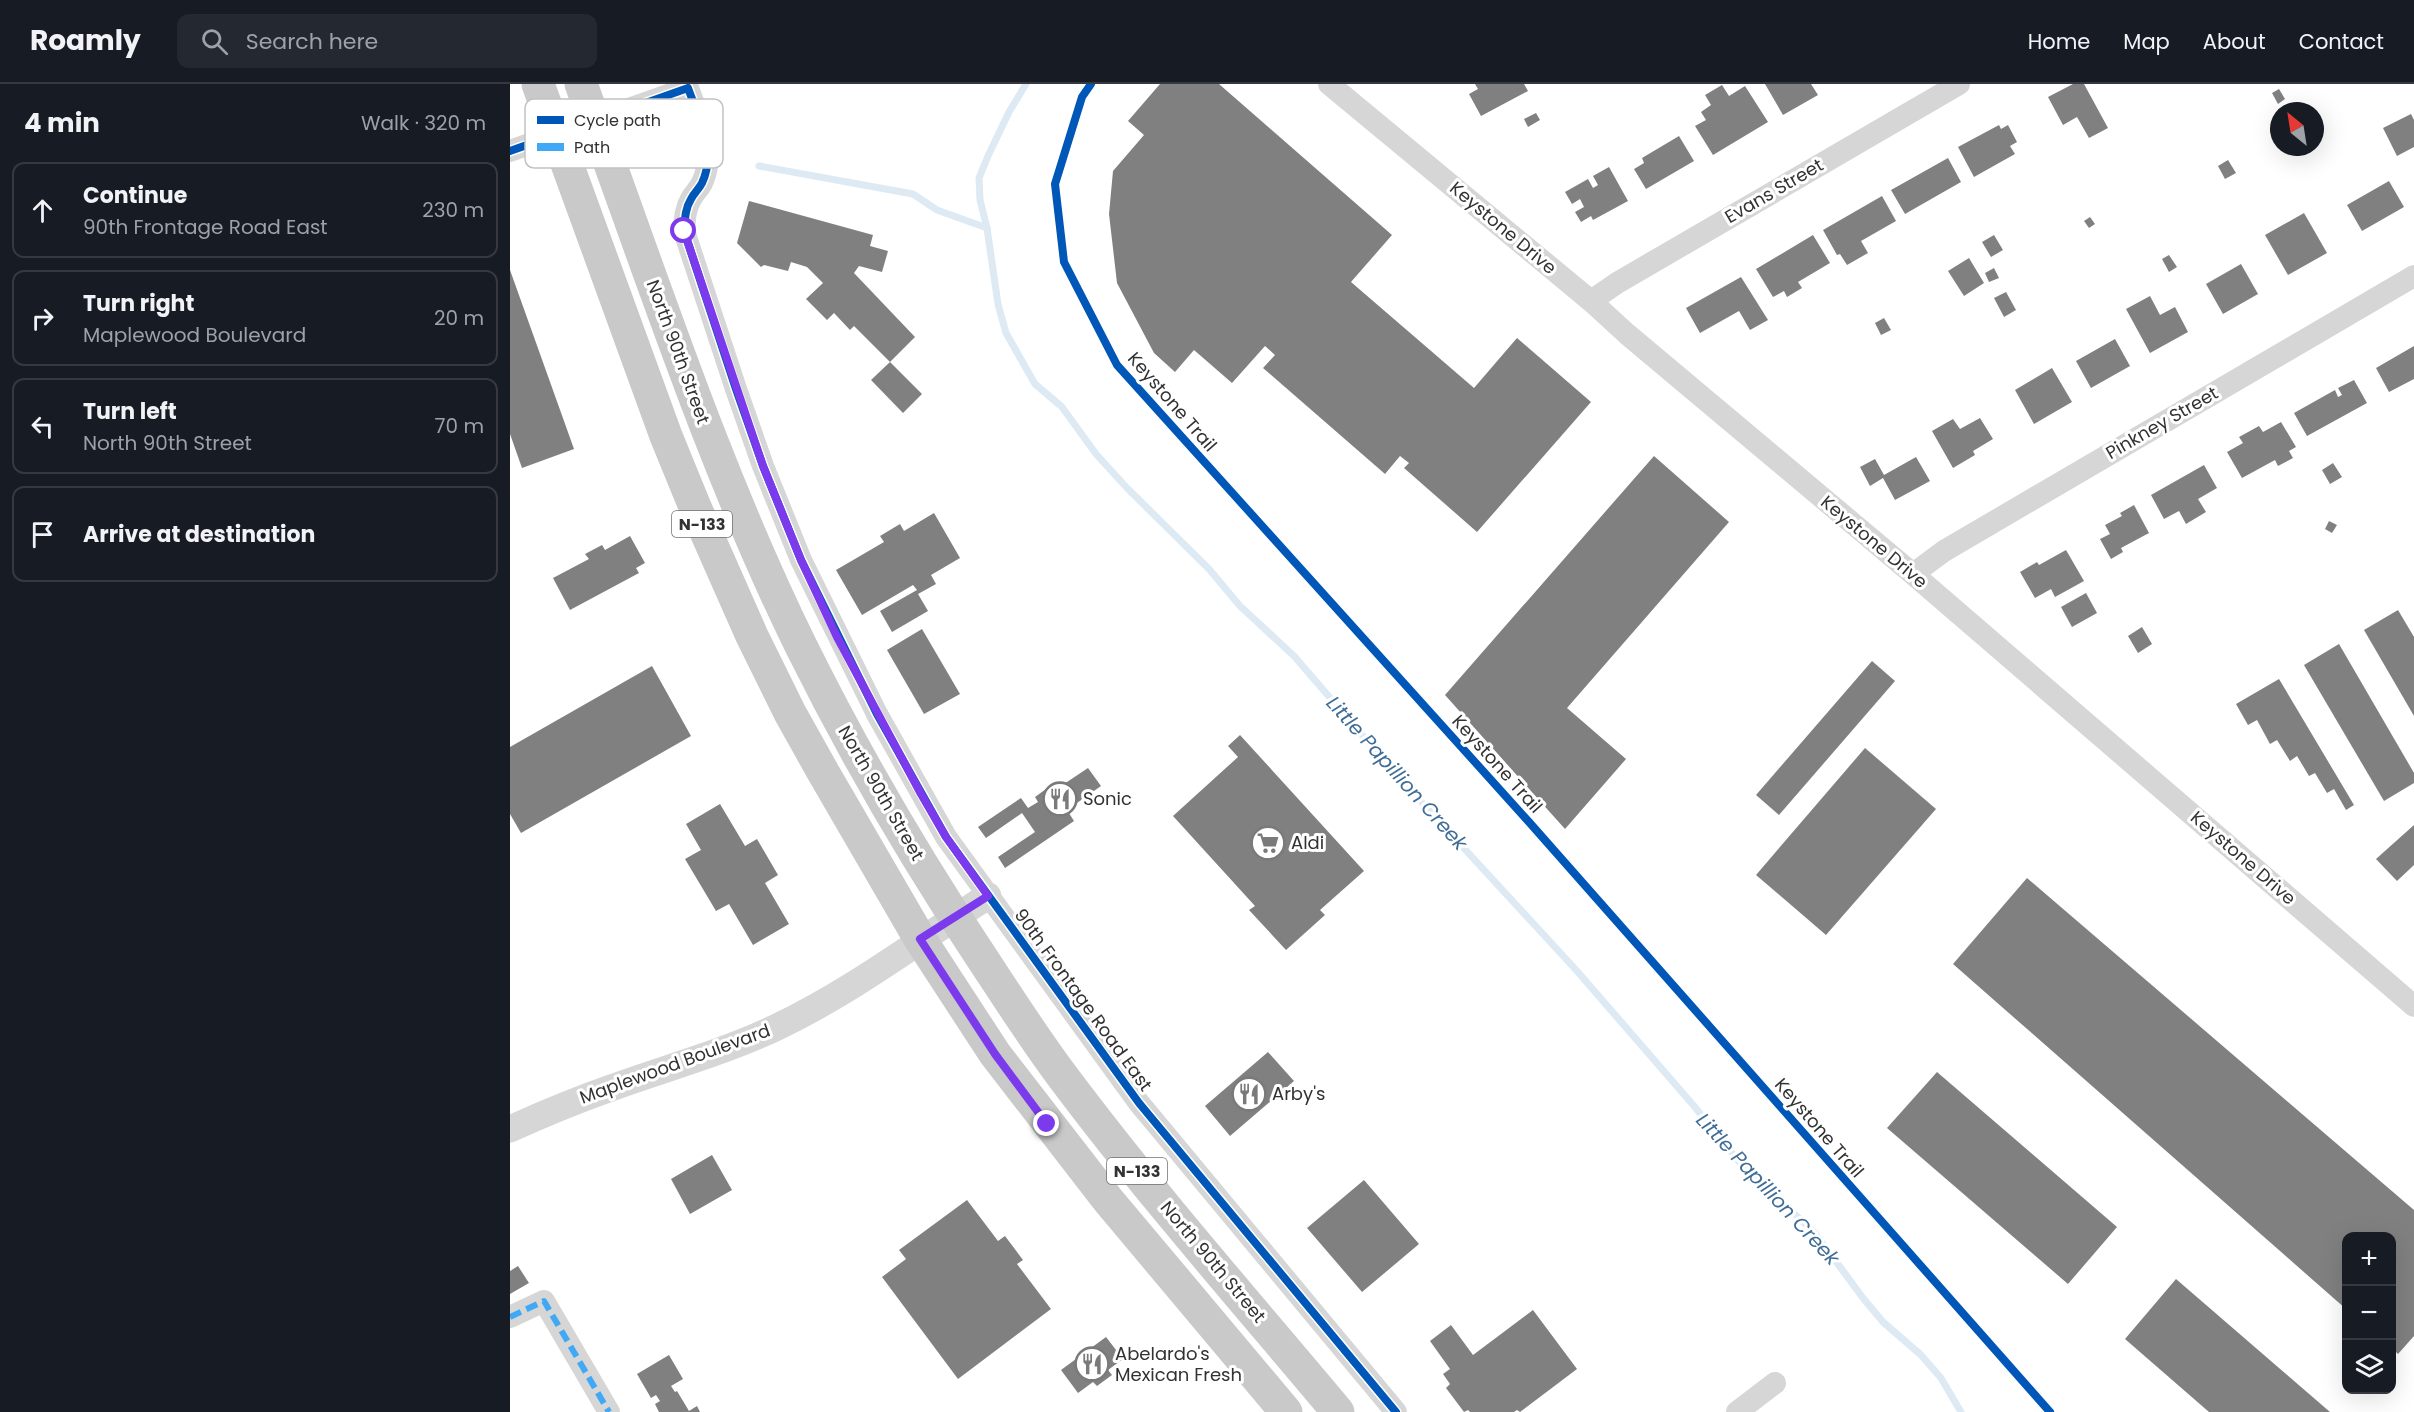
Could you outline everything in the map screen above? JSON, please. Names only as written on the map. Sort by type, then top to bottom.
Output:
[{"type":"main road","name":"N-133","points":[[538,84],[544,99]]},
{"type":"main road","name":"North 90th Street","points":[[581,84],[587,99]]},
{"type":"main road","name":"N-133","points":[[569,168],[666,436],[722,572],[790,713],[882,876],[995,1054],[1052,1130],[1286,1412]]},
{"type":"main road","name":"North 90th Street","points":[[612,168],[699,411],[772,585],[840,722],[878,790],[954,917],[1060,1074],[1110,1139],[1338,1412]]},
{"type":"street","name":"Keystone Drive","points":[[1329,84],[1591,301],[1627,334],[1913,574],[2414,1006]]},
{"type":"street","name":"Evans Street","points":[[1591,301],[1617,283],[1959,84]]},
{"type":"street","name":"90th Frontage Road East","points":[[655,99],[687,88],[691,99]]},
{"type":"street","name":"90th Frontage Road East","points":[[510,151],[525,146]]},
{"type":"street","name":"90th Frontage Road East","points":[[707,168],[701,186],[691,198],[685,213],[684,231],[763,466],[801,560],[877,714],[946,837],[1139,1103],[1396,1412]]},
{"type":"street","name":"Pinkney Street","points":[[1913,574],[1944,551],[2414,276]]},
{"type":"street","name":"Maplewood Boulevard","points":[[510,1129],[547,1112],[613,1087],[712,1055],[773,1029],[853,986],[920,939],[988,896]]},
{"type":"street","points":[[510,1317],[544,1300],[609,1412]]},
{"type":"street","points":[[1737,1412],[1775,1383]]},
{"type":"building","points":[[1160,84],[1219,84],[1392,235],[1351,282],[1474,388],[1517,338],[1591,402],[1477,532],[1404,468],[1409,463],[1400,456],[1385,474],[1263,368],[1275,355],[1265,346],[1232,383],[1194,350],[1175,372],[1154,353],[1117,283],[1109,214],[1113,171],[1144,135],[1128,121]]},
{"type":"building","points":[[1475,84],[1524,84],[1528,91],[1481,116],[1469,94],[1478,89]]},
{"type":"building","points":[[1765,84],[1811,84],[1818,95],[1783,115]]},
{"type":"building","points":[[2073,84],[2084,84],[2108,128],[2089,138],[2077,117],[2063,125],[2048,97]]},
{"type":"building","points":[[1722,85],[1729,96],[1745,86],[1768,122],[1713,155],[1695,126],[1706,120],[1701,112],[1711,105],[1705,95]]},
{"type":"building","points":[[2279,89],[2285,99],[2277,102],[2272,93]]},
{"type":"building","points":[[1536,113],[1540,120],[1528,127],[1524,119]]},
{"type":"building","points":[[2411,114],[2414,120],[2414,147],[2397,156],[2383,128]]},
{"type":"building","points":[[1999,125],[2001,129],[2008,125],[2017,142],[2010,146],[2015,154],[1974,177],[1958,147]]},
{"type":"building","points":[[1679,136],[1694,161],[1646,189],[1634,169],[1644,163],[1642,158]]},
{"type":"building","points":[[1948,158],[1961,182],[1905,214],[1891,190]]},
{"type":"building","points":[[2228,160],[2236,173],[2225,179],[2218,166]]},
{"type":"building","points":[[1609,167],[1628,201],[1593,220],[1591,216],[1581,222],[1575,212],[1584,207],[1580,199],[1572,204],[1565,192],[1588,179],[1593,188],[1598,185],[1593,176]]},
{"type":"building","points":[[2389,181],[2404,207],[2362,231],[2347,205]]},
{"type":"building","points":[[1882,196],[1896,221],[1861,241],[1868,253],[1847,265],[1840,254],[1837,255],[1823,230]]},
{"type":"building","points":[[749,201],[873,235],[870,246],[888,251],[882,272],[859,266],[854,273],[915,337],[890,362],[854,326],[850,330],[834,313],[827,320],[806,299],[823,283],[807,267],[791,262],[788,271],[764,265],[761,267],[737,243]]},
{"type":"building","points":[[2304,213],[2327,253],[2288,275],[2265,235]]},
{"type":"building","points":[[2090,217],[2095,224],[2089,228],[2084,221]]},
{"type":"building","points":[[1813,235],[1830,263],[1798,282],[1802,288],[1787,297],[1784,291],[1773,297],[1756,269]]},
{"type":"building","points":[[1994,235],[2003,250],[1991,257],[1982,242]]},
{"type":"building","points":[[2169,255],[2177,267],[2169,272],[2162,259]]},
{"type":"building","points":[[1969,258],[1984,283],[1964,296],[1948,271]]},
{"type":"building","points":[[2241,264],[2258,294],[2223,314],[2206,284]]},
{"type":"building","points":[[1994,268],[1999,278],[1989,282],[1985,273]]},
{"type":"building","points":[[510,270],[574,449],[522,468],[510,434]]},
{"type":"building","points":[[1741,277],[1768,320],[1750,330],[1739,311],[1700,333],[1686,308]]},
{"type":"building","points":[[2006,292],[2016,310],[2004,317],[1994,298]]},
{"type":"building","points":[[2150,296],[2160,315],[2175,307],[2188,332],[2150,353],[2126,309]]},
{"type":"building","points":[[1884,318],[1891,330],[1881,335],[1875,323]]},
{"type":"building","points":[[2115,339],[2130,366],[2091,388],[2076,361]]},
{"type":"building","points":[[2414,346],[2414,379],[2389,392],[2376,368]]},
{"type":"building","points":[[890,362],[922,394],[903,413],[871,380]]},
{"type":"building","points":[[2052,368],[2072,402],[2034,424],[2015,390]]},
{"type":"building","points":[[2354,380],[2367,403],[2307,436],[2294,413],[2335,390],[2338,397],[2342,395],[2338,388]]},
{"type":"building","points":[[1980,418],[1993,439],[1973,451],[1975,455],[1953,468],[1932,431],[1953,419],[1960,429]]},
{"type":"building","points":[[2281,422],[2296,447],[2289,451],[2293,458],[2278,466],[2275,460],[2242,478],[2227,452],[2243,443],[2239,437],[2259,426],[2263,432]]},
{"type":"building","points":[[1654,456],[1729,522],[1567,708],[1626,759],[1565,829],[1445,695]]},
{"type":"building","points":[[1916,457],[1930,481],[1895,500],[1883,478],[1870,486],[1860,467],[1875,459],[1884,475]]},
{"type":"building","points":[[2333,463],[2342,477],[2330,484],[2322,470]]},
{"type":"building","points":[[2204,465],[2217,488],[2198,499],[2206,512],[2186,524],[2179,511],[2164,519],[2151,495]]},
{"type":"building","points":[[2134,505],[2149,533],[2121,548],[2123,552],[2111,559],[2100,539],[2110,534],[2105,525],[2122,516],[2120,513]]},
{"type":"building","points":[[934,513],[960,558],[931,575],[936,584],[918,594],[928,611],[892,632],[880,611],[917,590],[913,585],[862,615],[836,570],[884,542],[880,536],[900,524],[904,531]]},
{"type":"building","points":[[2329,521],[2337,525],[2332,533],[2325,529]]},
{"type":"building","points":[[630,536],[645,563],[636,568],[639,573],[570,610],[553,578],[589,559],[585,554],[602,545],[605,550]]},
{"type":"building","points":[[2066,550],[2084,581],[2055,597],[2051,589],[2035,598],[2020,572],[2037,562],[2039,565]]},
{"type":"building","points":[[2086,593],[2097,613],[2072,627],[2061,607]]},
{"type":"building","points":[[2398,610],[2414,637],[2414,716],[2364,630]]},
{"type":"building","points":[[2142,627],[2152,644],[2138,653],[2128,636]]},
{"type":"building","points":[[922,629],[960,694],[924,714],[887,650]]},
{"type":"building","points":[[2339,644],[2414,773],[2414,783],[2384,801],[2304,665]]},
{"type":"building","points":[[1872,661],[1895,681],[1779,815],[1756,795]]},
{"type":"building","points":[[652,666],[691,736],[521,833],[510,814],[510,747]]},
{"type":"building","points":[[2279,679],[2354,805],[2346,810],[2334,789],[2327,793],[2315,773],[2309,776],[2297,756],[2290,761],[2277,740],[2270,744],[2257,720],[2248,725],[2236,704]]},
{"type":"building","name":"Aldi","points":[[1240,735],[1364,871],[1320,910],[1325,915],[1286,950],[1249,910],[1255,906],[1173,816],[1238,757],[1228,746]]},
{"type":"building","points":[[1865,748],[1936,809],[1826,935],[1756,875]]},
{"type":"building","points":[[1088,768],[1101,786],[1067,810],[1074,821],[1005,868],[998,857],[1035,832],[1022,813],[986,838],[978,827],[1021,798],[1028,808],[1038,802],[1035,797],[1046,789],[1049,794]]},
{"type":"building","points":[[720,804],[745,846],[757,839],[778,875],[765,883],[789,924],[753,945],[729,904],[716,911],[685,859],[701,850],[686,824]]},
{"type":"building","points":[[2414,825],[2414,865],[2397,881],[2376,859]]},
{"type":"building","points":[[2027,878],[2414,1210],[2414,1336],[2398,1354],[2396,1352],[2396,1232],[2342,1232],[2342,1305],[1953,964]]},
{"type":"building","name":"Arby's","points":[[1268,1052],[1294,1081],[1230,1136],[1205,1106]]},
{"type":"building","points":[[1937,1072],[2117,1227],[2068,1284],[1887,1128]]},
{"type":"building","points":[[712,1155],[732,1190],[690,1214],[671,1179]]},
{"type":"building","points":[[1364,1180],[1419,1244],[1362,1292],[1307,1228]]},
{"type":"building","points":[[967,1200],[998,1241],[1005,1236],[1023,1260],[1017,1264],[1051,1309],[958,1379],[882,1277],[906,1259],[899,1250]]},
{"type":"building","points":[[518,1266],[529,1283],[510,1294],[510,1271]]},
{"type":"building","points":[[2176,1279],[2330,1412],[2209,1412],[2125,1339]]},
{"type":"building","points":[[1533,1310],[1577,1369],[1520,1412],[1517,1410],[1514,1412],[1470,1412],[1468,1410],[1464,1412],[1446,1388],[1450,1384],[1443,1374],[1450,1369],[1430,1341],[1451,1325],[1473,1355]]},
{"type":"building","name":"Abelardo's Mexican Fresh","points":[[1106,1337],[1123,1359],[1108,1370],[1112,1375],[1097,1386],[1093,1382],[1078,1393],[1061,1370]]},
{"type":"building","points":[[669,1355],[683,1379],[671,1386],[675,1392],[677,1391],[689,1411],[697,1406],[700,1412],[659,1412],[655,1404],[660,1401],[656,1395],[651,1398],[637,1374]]},
{"type":"waterway","name":"Little Papillion Creek","points":[[1026,84],[1009,112],[979,178],[980,200],[987,228],[998,304],[1006,333],[1035,384],[1062,407],[1096,454],[1127,488],[1209,569],[1240,606],[1294,656],[1402,781],[1577,971],[1741,1164],[1815,1233],[1883,1322],[1921,1355],[1941,1378],[1961,1412]]},
{"type":"waterway","points":[[759,166],[913,194],[937,210],[987,228]]},
{"type":"marked path","points":[[510,1317],[544,1301],[609,1412]]},
{"type":"cycle path","name":"Keystone Trail","points":[[1091,84],[1082,97],[1055,184],[1064,262],[1117,365],[1529,822],[2050,1412]]},
{"type":"cycle path","points":[[657,99],[688,88],[692,99]]},
{"type":"cycle path","points":[[510,151],[525,146]]},
{"type":"cycle path","points":[[706,168],[702,183],[688,207],[684,231],[763,466],[801,560],[877,714],[946,837],[1139,1103],[1396,1412]]},
{"type":"place","name":"Sonic","points":[[1060,799]]},
{"type":"place","name":"Aldi","points":[[1268,843]]},
{"type":"place","name":"Arby's","points":[[1249,1094]]},
{"type":"place","name":"Abelardo's Mexican Fresh","points":[[1092,1364]]},
{"type":"route","points":[[684,231],[763,466],[801,560],[837,637],[921,794],[946,837],[988,896],[920,939],[995,1054],[1047,1124]]}]
